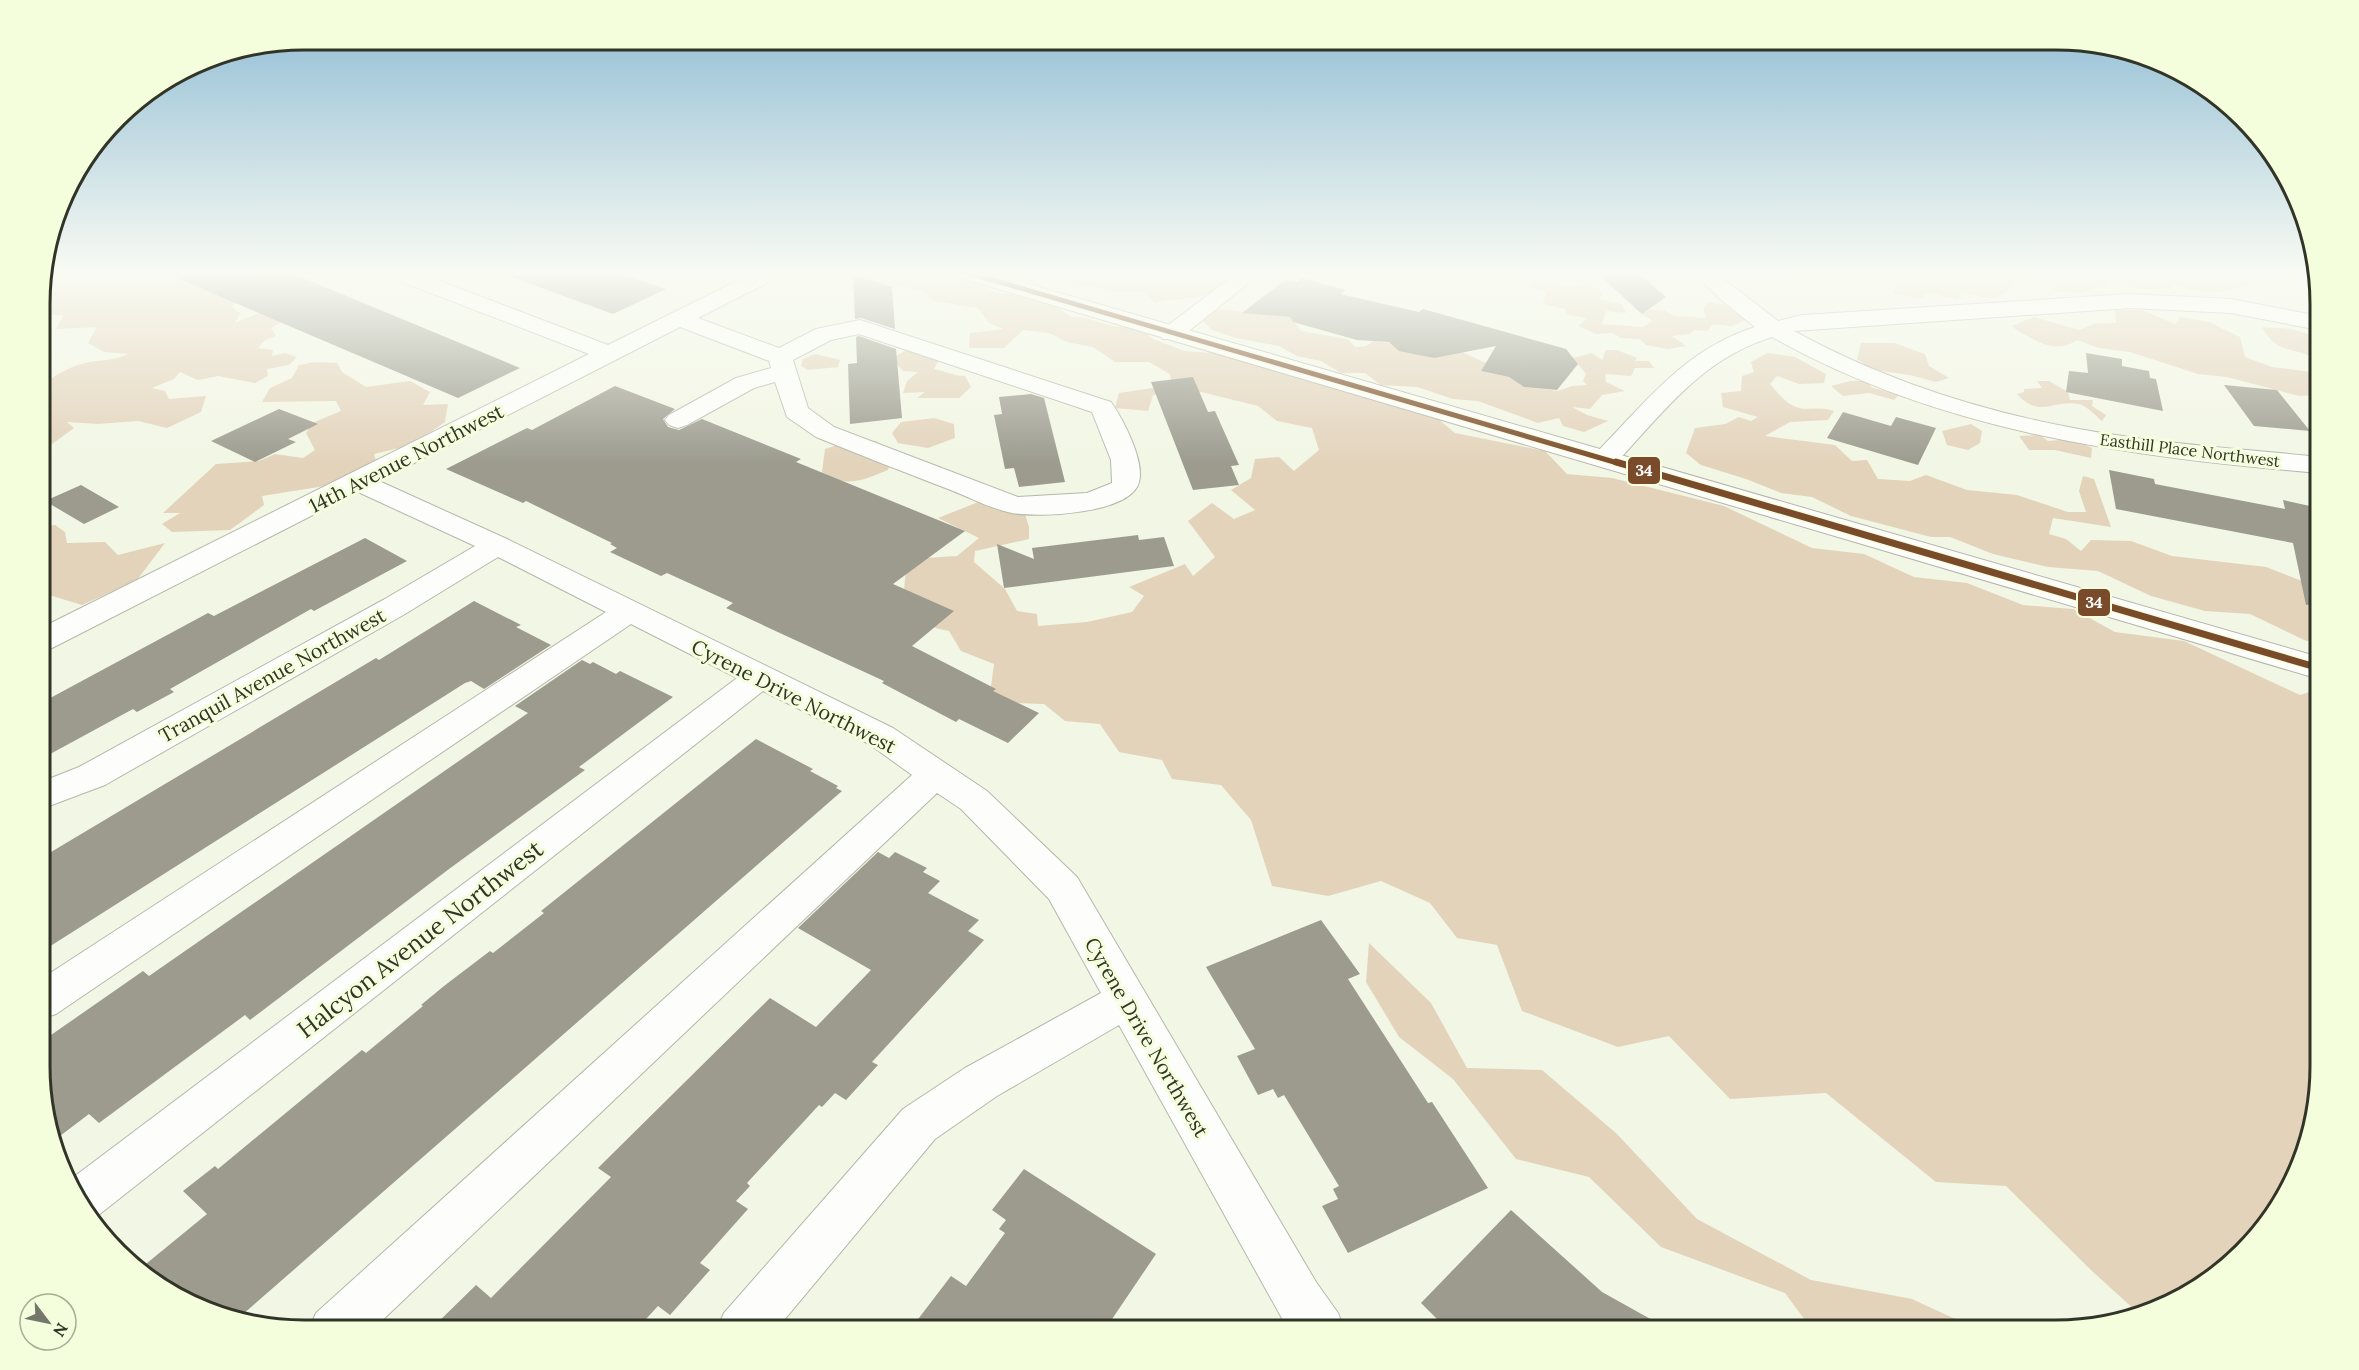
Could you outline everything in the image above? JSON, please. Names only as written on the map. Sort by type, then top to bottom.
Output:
[{"type":"street","points":[[566,337],[610,354]]},
{"type":"street","name":"14th Avenue Northwest","points":[[50,636],[644,337]]},
{"type":"street","points":[[720,337],[782,365],[796,412],[808,423],[825,432],[1014,504],[1046,506],[1110,496],[1124,488],[1128,474],[1109,418],[1102,407],[1084,399],[891,337]]},
{"type":"street","points":[[678,420],[744,383],[782,365],[820,337]]},
{"type":"street","points":[[1181,337],[1606,458],[2310,665]]},
{"type":"street","points":[[1606,458],[1678,382],[1721,349],[1753,337]]},
{"type":"street","name":"Easthill Place Northwest","points":[[1789,337],[1850,368],[1917,393],[1996,418],[2121,444],[2310,464]]},
{"type":"street","name":"Cyrene Drive Northwest","points":[[359,482],[497,545],[881,736],[974,800],[1063,888],[1298,1300],[1312,1320]]},
{"type":"street","name":"Tranquil Avenue Northwest","points":[[50,792],[92,776],[394,607],[497,545]]},
{"type":"street","points":[[50,995],[629,611]]},
{"type":"street","name":"Halcyon Avenue Northwest","points":[[86,1196],[760,677]]},
{"type":"street","points":[[346,1320],[935,774]]},
{"type":"street","points":[[751,1320],[919,1125],[981,1082],[1125,1000]]},
{"type":"shaded area","points":[[91,337],[273,337],[265,340],[258,348],[273,350],[272,356],[285,353],[297,357],[289,365],[267,369],[268,376],[255,383],[218,376],[198,380],[180,372],[174,379],[152,388],[165,391],[169,399],[206,396],[201,412],[167,428],[138,421],[98,424],[67,422],[74,428],[50,445],[50,380],[77,365],[114,359],[128,354],[104,352],[88,343]]},
{"type":"shaded area","points":[[970,337],[1016,337],[1004,348],[969,348]]},
{"type":"shaded area","points":[[1057,337],[1151,337],[1184,351],[1229,354],[1347,379],[1380,402],[1432,414],[1455,433],[1545,451],[1567,474],[1612,478],[1724,506],[1812,548],[1864,554],[1914,577],[1967,583],[2023,605],[2073,609],[2115,632],[2184,641],[2300,695],[2310,692],[2309,1083],[2305,1116],[2296,1148],[2267,1208],[2235,1246],[2197,1278],[2168,1294],[2133,1308],[2006,1186],[1936,1182],[1826,1093],[1730,1099],[1669,1036],[1618,1047],[1522,1011],[1497,945],[1457,938],[1430,903],[1381,881],[1328,896],[1272,886],[1251,820],[1221,785],[1172,779],[1162,760],[1119,752],[1100,724],[1065,721],[1044,704],[989,702],[994,664],[961,651],[949,631],[922,622],[913,615],[905,597],[904,586],[910,559],[957,556],[979,538],[938,518],[991,497],[1022,504],[1029,527],[1029,539],[975,551],[974,562],[1005,589],[1017,611],[1037,614],[1038,626],[1087,622],[1132,612],[1144,596],[1129,587],[1185,564],[1193,576],[1215,557],[1188,521],[1212,503],[1234,519],[1255,510],[1231,490],[1251,478],[1255,459],[1279,457],[1294,471],[1319,450],[1312,428],[1277,421],[1258,406],[1201,392],[1153,395],[1148,411],[1115,408],[1119,393],[1172,385],[1170,374],[1149,362],[1115,362],[1093,347],[1067,342]]},
{"type":"shaded area","points":[[1233,337],[1336,337],[1348,339],[1355,347],[1366,346],[1374,341],[1462,352],[1486,363],[1481,371],[1509,377],[1524,387],[1558,391],[1572,386],[1587,385],[1583,381],[1586,374],[1573,358],[1592,353],[1602,360],[1606,350],[1617,350],[1637,358],[1635,361],[1649,361],[1654,368],[1635,368],[1631,376],[1605,374],[1606,382],[1625,391],[1602,395],[1590,409],[1572,407],[1587,415],[1608,421],[1584,432],[1563,426],[1559,418],[1538,423],[1478,401],[1453,399],[1417,387],[1381,385],[1365,373],[1341,373],[1321,361],[1297,356],[1279,346]]},
{"type":"shaded area","points":[[1619,337],[1673,337],[1686,346],[1668,349],[1646,345],[1640,339]]},
{"type":"shaded area","points":[[2029,337],[2240,337],[2245,357],[2272,367],[2310,372],[2310,395],[2299,396],[2227,377],[2198,374],[2130,352],[2099,348],[2077,340],[2069,344],[2051,346]]},
{"type":"shaded area","points":[[2269,337],[2310,337],[2310,356],[2288,349]]},
{"type":"shaded area","points":[[1861,343],[1894,343],[1925,354],[1929,366],[1949,378],[1936,382],[1910,375],[1874,370],[1857,359]]},
{"type":"shaded area","points":[[909,348],[939,360],[934,369],[965,376],[971,387],[959,398],[917,398],[925,392],[903,393],[907,381],[918,372],[903,371],[892,359]]},
{"type":"shaded area","points":[[1767,353],[1795,357],[1826,374],[1824,383],[1799,384],[1777,376],[1770,384],[1792,405],[1800,408],[1834,411],[1828,420],[1790,422],[1765,436],[1835,445],[1852,461],[1867,460],[1878,479],[1910,481],[1926,475],[1967,490],[2017,495],[2068,512],[2086,512],[2079,491],[2083,476],[2094,479],[2111,527],[2053,518],[2049,534],[2066,539],[2081,551],[2091,540],[2131,541],[2172,556],[2266,567],[2310,584],[2310,642],[2250,614],[2205,611],[2151,596],[2098,571],[2048,567],[1993,554],[1950,537],[1931,537],[1851,516],[1812,497],[1781,493],[1701,465],[1686,453],[1695,428],[1725,424],[1739,417],[1751,421],[1758,417],[1723,407],[1721,393],[1741,391],[1742,376],[1754,372],[1751,362]]},
{"type":"shaded area","points":[[815,354],[840,360],[838,367],[808,370],[801,366],[803,359]]},
{"type":"shaded area","points":[[315,362],[337,363],[342,372],[366,387],[410,381],[430,392],[423,405],[448,404],[445,422],[412,445],[374,454],[377,464],[331,485],[262,496],[264,505],[230,530],[172,532],[162,524],[180,513],[163,513],[216,464],[259,461],[275,454],[303,458],[315,450],[306,433],[312,423],[341,411],[336,401],[262,402],[270,388],[292,378],[299,365]]},
{"type":"shaded area","points":[[1851,381],[1865,381],[1873,388],[1900,394],[1894,400],[1869,393],[1843,396],[1831,386]]},
{"type":"shaded area","points":[[2037,381],[2049,381],[2068,392],[2070,400],[2093,400],[2092,406],[2106,415],[2102,421],[2079,404],[2040,407],[2025,401],[2017,394],[2024,392],[2024,389],[2042,388]]},
{"type":"shaded area","points":[[934,418],[954,424],[955,438],[928,448],[898,443],[892,433],[901,422]]},
{"type":"shaded area","points":[[1971,424],[1982,431],[1980,443],[1968,450],[1947,445],[1942,431]]},
{"type":"shaded area","points":[[2040,435],[2048,441],[2073,439],[2092,448],[2091,458],[2055,450],[2029,450],[2019,436]]},
{"type":"shaded area","points":[[857,439],[876,441],[893,453],[888,470],[855,481],[839,480],[822,472],[825,449]]},
{"type":"shaded area","points":[[50,525],[55,525],[65,532],[67,543],[105,542],[118,555],[165,543],[137,580],[82,605],[50,595]]},
{"type":"shaded area","points":[[1369,943],[1431,1003],[1467,1068],[1542,1070],[1617,1134],[1697,1219],[1811,1280],[1912,1299],[1957,1320],[1805,1320],[1785,1293],[1661,1247],[1589,1177],[1516,1159],[1453,1079],[1399,1037],[1366,982]]},
{"type":"building","points":[[315,337],[445,337],[520,368],[458,398]]},
{"type":"building","points":[[856,337],[896,349],[902,418],[850,424],[848,364],[857,363]]},
{"type":"building","points":[[1346,337],[1523,337],[1566,349],[1578,364],[1557,390],[1524,387],[1509,377],[1481,371],[1496,346],[1434,358],[1399,351],[1389,342]]},
{"type":"building","points":[[2086,353],[2122,359],[2122,366],[2149,371],[2150,378],[2156,379],[2163,411],[2066,392],[2069,371],[2088,373]]},
{"type":"building","points":[[1193,377],[1208,412],[1215,411],[1239,465],[1231,466],[1239,485],[1193,490],[1151,382]]},
{"type":"building","points":[[2224,385],[2277,390],[2310,431],[2254,426]]},
{"type":"building","points":[[615,386],[675,409],[663,419],[668,427],[679,430],[702,419],[801,459],[796,462],[965,531],[893,584],[954,611],[912,646],[996,689],[993,691],[1039,713],[1008,743],[959,719],[956,722],[882,683],[884,681],[726,608],[733,603],[667,573],[661,576],[610,552],[617,548],[610,544],[612,543],[526,501],[523,503],[446,469],[527,428],[532,430]]},
{"type":"building","points":[[1031,394],[1044,398],[1065,482],[1019,487],[1014,468],[1005,469],[994,415],[1002,414],[999,397]]},
{"type":"building","points":[[279,409],[318,424],[288,439],[296,442],[255,462],[211,441]]},
{"type":"building","points":[[1843,412],[1891,426],[1896,417],[1936,428],[1918,465],[1827,438]]},
{"type":"building","points":[[2109,470],[2154,479],[2155,484],[2285,509],[2283,500],[2310,506],[2310,605],[2306,605],[2293,543],[2116,509]]},
{"type":"building","points":[[81,485],[119,507],[84,524],[50,504],[50,499]]},
{"type":"building","points":[[1138,535],[1139,540],[1164,537],[1174,566],[1004,588],[997,544],[1034,559],[1032,548]]},
{"type":"building","points":[[365,538],[407,561],[314,611],[311,609],[170,689],[174,692],[137,712],[133,709],[50,754],[50,698],[208,613],[214,616]]},
{"type":"building","points":[[474,601],[521,625],[516,627],[551,645],[484,689],[471,681],[465,683],[50,946],[50,853],[376,658],[379,660]]},
{"type":"building","points":[[582,660],[590,664],[593,662],[616,674],[620,671],[673,697],[579,767],[585,770],[449,869],[250,1020],[245,1015],[99,1123],[89,1114],[59,1136],[50,1083],[50,1036],[143,971],[149,976],[528,713],[515,706]]},
{"type":"building","points":[[756,739],[813,769],[810,771],[838,786],[836,788],[842,791],[244,1313],[191,1294],[162,1278],[145,1265],[207,1214],[183,1191],[215,1166],[218,1169],[362,1050],[366,1053],[444,986],[490,951],[493,953],[544,913],[541,911]]},
{"type":"building","points":[[878,852],[889,858],[895,852],[927,868],[923,872],[940,881],[928,893],[979,920],[968,931],[984,940],[872,1062],[878,1065],[846,1100],[835,1093],[822,1107],[819,1105],[747,1183],[750,1186],[736,1201],[748,1209],[700,1263],[710,1270],[670,1315],[658,1306],[645,1320],[440,1320],[476,1285],[491,1298],[611,1177],[598,1168],[770,998],[816,1027],[871,970],[798,928]]},
{"type":"building","points":[[1321,920],[1360,974],[1348,979],[1428,1103],[1432,1102],[1488,1188],[1348,1253],[1322,1206],[1338,1199],[1333,1189],[1339,1186],[1284,1095],[1278,1098],[1273,1089],[1258,1095],[1237,1056],[1255,1049],[1206,967]]},
{"type":"building","points":[[1024,1169],[1156,1254],[1111,1320],[917,1320],[951,1276],[966,1286],[1005,1233],[999,1229],[1006,1220],[992,1210]]},
{"type":"building","points":[[1511,1210],[1602,1292],[1652,1320],[1438,1320],[1421,1303]]},
{"type":"transit line","name":"34","points":[[1188,337],[2310,665]]}]
